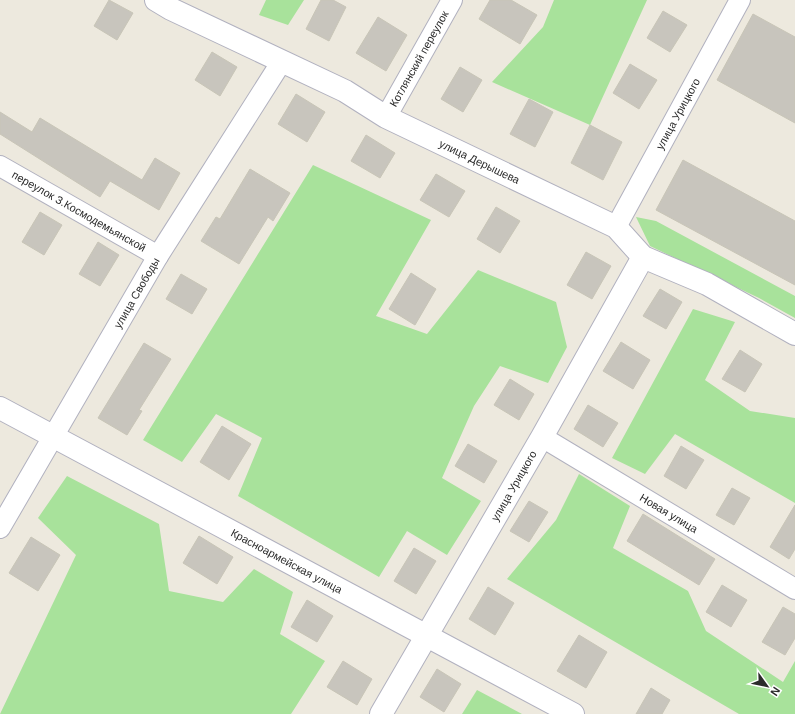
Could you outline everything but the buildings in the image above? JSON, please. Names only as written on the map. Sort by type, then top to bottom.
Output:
[{"type":"street","name":"Котлянский переулок","points":[[386,117],[452,0]]},
{"type":"street","name":"улица Урицкого","points":[[616,227],[740,0]]},
{"type":"street","name":"улица Дерышева","points":[[167,3],[345,91],[386,117],[616,227],[644,257],[707,284],[795,334]]},
{"type":"street","name":"улица Свободы","points":[[0,528],[158,256],[282,61]]},
{"type":"street","name":"переулок З.Космодемьянской","points":[[0,166],[158,256]]},
{"type":"street","name":"улица Урицкого","points":[[381,714],[542,437],[644,257]]},
{"type":"street","name":"Красноармейская улица","points":[[0,408],[573,714]]},
{"type":"street","name":"Новая улица","points":[[542,437],[795,589]]},
{"type":"green space","points":[[266,0],[304,0],[288,25],[259,15]]},
{"type":"green space","points":[[554,0],[647,0],[590,125],[492,82],[543,27]]},
{"type":"green space","points":[[313,165],[431,220],[376,316],[427,334],[478,270],[556,302],[567,347],[548,383],[500,366],[474,406],[442,478],[481,501],[447,555],[407,531],[379,577],[238,496],[262,438],[216,414],[182,462],[143,440]]},
{"type":"green space","points":[[636,217],[656,221],[795,296],[795,318],[759,298],[650,246]]},
{"type":"green space","points":[[693,309],[735,322],[705,380],[750,411],[795,418],[795,503],[675,434],[645,474],[612,458]]},
{"type":"green space","points":[[579,474],[630,506],[613,548],[688,591],[706,631],[783,682],[795,661],[795,714],[739,714],[507,579],[556,520]]},
{"type":"green space","points":[[67,476],[159,524],[169,591],[223,602],[254,569],[293,592],[280,634],[325,661],[291,714],[0,714],[76,555],[38,518]]},
{"type":"green space","points":[[477,690],[522,714],[462,714]]}]
